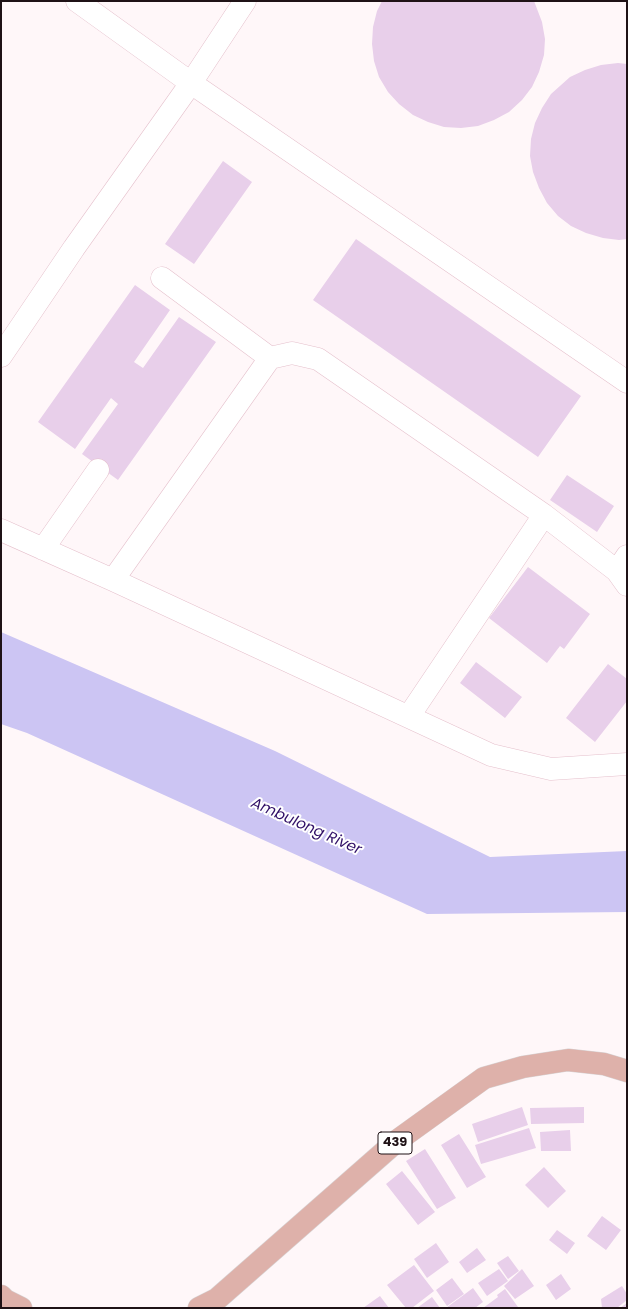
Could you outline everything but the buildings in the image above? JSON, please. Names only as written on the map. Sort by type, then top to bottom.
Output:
[{"type":"main road","name":"439","points":[[199,1308],[217,1299],[398,1140],[484,1078],[523,1066],[568,1060],[604,1064],[627,1071]]},
{"type":"main road","points":[[1,1296],[21,1308]]},
{"type":"lane","points":[[77,1],[191,83],[627,382]]},
{"type":"lane","points":[[1,356],[74,248],[191,83],[245,1]]},
{"type":"lane","points":[[162,278],[270,358]]},
{"type":"lane","points":[[113,580],[270,358],[292,353],[318,359],[624,571]]},
{"type":"lane","points":[[43,549],[98,470]]},
{"type":"lane","points":[[408,716],[544,515]]},
{"type":"lane","points":[[1,530],[113,580],[491,755],[552,769],[627,764]]},
{"type":"water","name":"Ambulong River","points":[[1,632],[275,751],[490,857],[627,851],[627,912],[427,914],[27,733],[1,724]]}]
